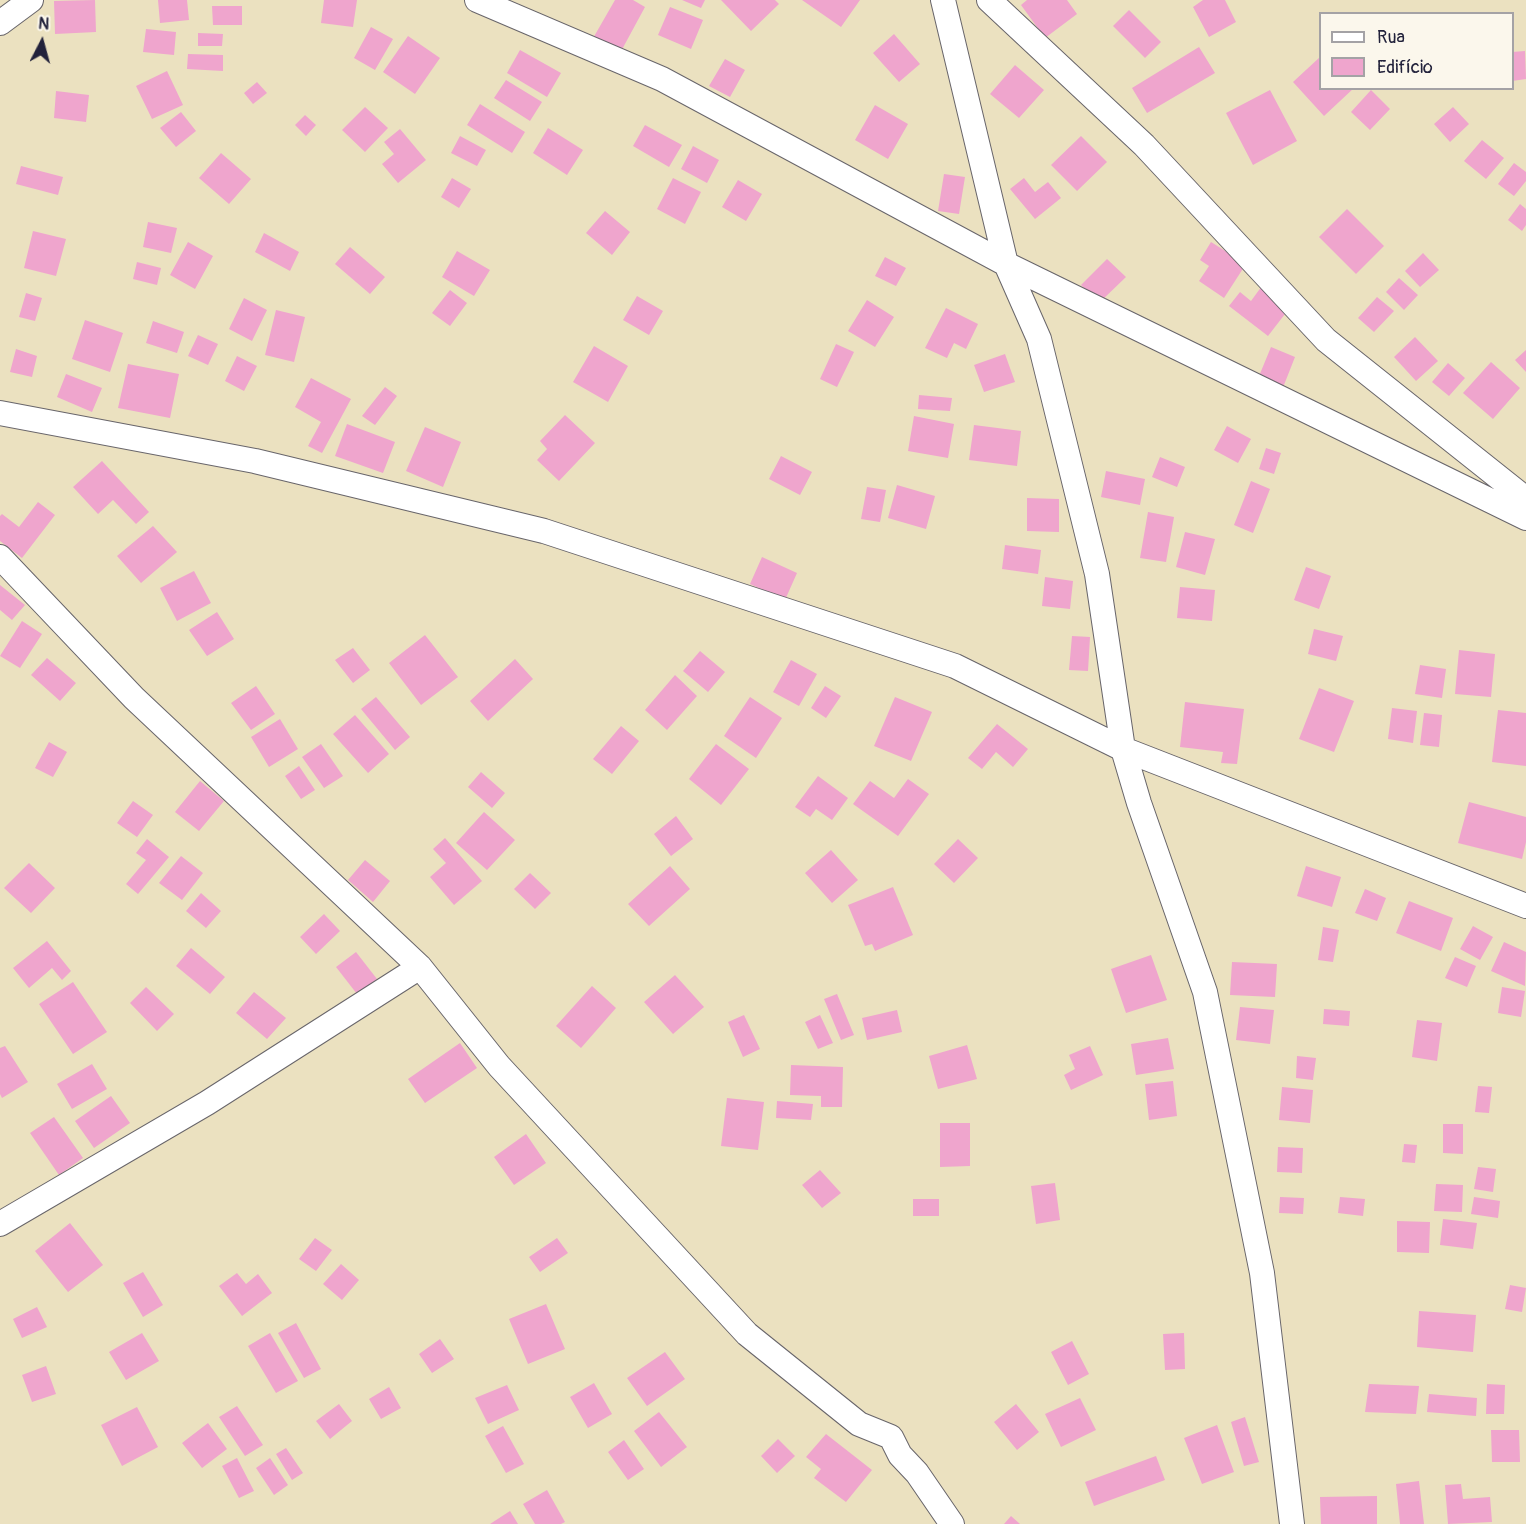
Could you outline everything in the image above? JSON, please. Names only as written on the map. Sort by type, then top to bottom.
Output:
[{"type":"street","points":[[0,23],[31,0]]},
{"type":"street","points":[[477,0],[662,79],[1006,264],[1526,518]]},
{"type":"street","points":[[943,0],[1006,264],[1039,339],[1097,574],[1123,749],[1139,803],[1205,992],[1262,1273],[1292,1524]]},
{"type":"street","points":[[989,0],[1144,145],[1326,340],[1526,499]]},
{"type":"street","points":[[0,413],[255,461],[544,531],[954,666],[1123,749],[1526,906]]},
{"type":"street","points":[[0,557],[134,698],[420,967],[499,1066],[747,1334],[860,1424],[891,1437],[900,1455],[917,1473],[952,1524]]},
{"type":"street","points":[[0,1224],[207,1103],[420,967]]},
{"type":"building","points":[[95,0],[96,32],[55,34],[54,1]]},
{"type":"building","points":[[158,0],[187,0],[189,20],[160,23]]},
{"type":"building","points":[[324,0],[357,0],[353,27],[321,23]]},
{"type":"building","points":[[615,0],[633,0],[645,7],[619,55],[592,40]]},
{"type":"building","points":[[682,0],[705,0],[701,8]]},
{"type":"building","points":[[721,0],[775,0],[779,4],[751,31]]},
{"type":"building","points":[[802,0],[860,0],[841,27]]},
{"type":"building","points":[[1027,0],[1067,0],[1077,14],[1045,38],[1021,5]]},
{"type":"building","points":[[1203,0],[1225,0],[1236,22],[1209,37],[1193,7]]},
{"type":"building","points":[[212,6],[242,6],[242,25],[213,25]]},
{"type":"building","points":[[670,7],[703,20],[691,49],[658,35]]},
{"type":"building","points":[[1129,10],[1161,42],[1145,58],[1113,26]]},
{"type":"building","points":[[371,27],[393,39],[375,70],[354,58]]},
{"type":"building","points":[[146,29],[176,32],[174,55],[143,52]]},
{"type":"building","points":[[198,33],[223,34],[222,46],[198,46]]},
{"type":"building","points":[[894,34],[920,64],[899,82],[873,53]]},
{"type":"building","points":[[408,36],[440,58],[415,94],[383,72]]},
{"type":"building","points":[[1199,47],[1215,73],[1147,113],[1132,88]]},
{"type":"building","points":[[520,50],[561,73],[547,97],[507,73]]},
{"type":"building","points":[[1525,51],[1526,79],[1514,81],[1514,52]]},
{"type":"building","points":[[188,54],[223,55],[223,71],[187,69]]},
{"type":"building","points":[[1319,58],[1319,90],[1352,90],[1324,116],[1293,82]]},
{"type":"building","points":[[725,59],[745,70],[730,97],[709,86]]},
{"type":"building","points":[[1015,65],[1044,90],[1019,118],[990,94]]},
{"type":"building","points":[[167,71],[183,105],[152,119],[136,86]]},
{"type":"building","points":[[506,80],[542,102],[530,121],[494,98]]},
{"type":"building","points":[[257,82],[267,93],[253,104],[244,93]]},
{"type":"building","points":[[1270,90],[1297,141],[1253,165],[1226,113]]},
{"type":"building","points":[[1371,90],[1390,109],[1370,130],[1351,112]]},
{"type":"building","points":[[56,91],[89,95],[86,122],[54,118]]},
{"type":"building","points":[[480,104],[525,132],[512,153],[467,125]]},
{"type":"building","points":[[875,105],[908,124],[888,159],[855,140]]},
{"type":"building","points":[[365,107],[388,128],[365,152],[342,130]]},
{"type":"building","points":[[1453,107],[1469,124],[1450,142],[1434,124]]},
{"type":"building","points":[[181,112],[196,131],[176,147],[160,128]]},
{"type":"building","points":[[305,115],[316,125],[306,136],[295,125]]},
{"type":"building","points":[[645,125],[682,145],[669,167],[633,146]]},
{"type":"building","points":[[548,128],[583,150],[567,175],[533,153]]},
{"type":"building","points":[[400,129],[426,160],[398,183],[382,164],[394,154],[384,142]]},
{"type":"building","points":[[460,136],[486,150],[477,166],[451,153]]},
{"type":"building","points":[[1081,136],[1107,162],[1077,191],[1051,165]]},
{"type":"building","points":[[1482,140],[1504,158],[1486,179],[1464,161]]},
{"type":"building","points":[[693,146],[719,160],[707,183],[681,169]]},
{"type":"building","points":[[221,153],[251,179],[229,204],[199,178]]},
{"type":"building","points":[[1514,163],[1526,172],[1526,181],[1514,196],[1498,184]]},
{"type":"building","points":[[21,166],[63,177],[58,195],[16,184]]},
{"type":"building","points":[[944,174],[965,177],[959,214],[938,211]]},
{"type":"building","points":[[452,178],[471,189],[459,208],[441,197]]},
{"type":"building","points":[[673,178],[701,192],[685,224],[657,209]]},
{"type":"building","points":[[1024,178],[1035,192],[1048,182],[1061,198],[1035,219],[1010,189]]},
{"type":"building","points":[[738,180],[762,194],[746,221],[722,207]]},
{"type":"building","points":[[1520,204],[1526,209],[1526,225],[1522,231],[1508,220]]},
{"type":"building","points":[[1347,209],[1384,246],[1356,274],[1319,237]]},
{"type":"building","points":[[605,211],[630,232],[612,255],[586,233]]},
{"type":"building","points":[[148,222],[177,228],[171,253],[143,247]]},
{"type":"building","points":[[33,231],[66,239],[56,276],[24,268]]},
{"type":"building","points":[[264,233],[299,252],[290,271],[255,252]]},
{"type":"building","points":[[188,242],[213,256],[195,289],[170,275]]},
{"type":"building","points":[[1211,242],[1246,264],[1224,298],[1199,281],[1209,266],[1200,260]]},
{"type":"building","points":[[350,247],[385,277],[370,294],[335,264]]},
{"type":"building","points":[[457,251],[490,270],[474,296],[442,277]]},
{"type":"building","points":[[1423,253],[1439,270],[1420,287],[1405,271]]},
{"type":"building","points":[[885,257],[906,268],[896,286],[875,276]]},
{"type":"building","points":[[1107,259],[1126,277],[1099,303],[1081,285]]},
{"type":"building","points":[[137,262],[161,268],[157,285],[133,279]]},
{"type":"building","points":[[1399,278],[1418,295],[1404,310],[1386,292]]},
{"type":"building","points":[[1267,279],[1295,301],[1268,336],[1229,306],[1240,292],[1251,301]]},
{"type":"building","points":[[450,290],[467,303],[450,326],[432,313]]},
{"type":"building","points":[[26,293],[42,298],[35,321],[19,317]]},
{"type":"building","points":[[637,296],[663,311],[649,335],[623,320]]},
{"type":"building","points":[[1377,297],[1394,311],[1374,332],[1358,318]]},
{"type":"building","points":[[244,298],[267,310],[252,341],[229,329]]},
{"type":"building","points":[[867,300],[894,317],[875,347],[848,331]]},
{"type":"building","points":[[946,308],[978,324],[966,349],[954,343],[947,358],[925,348]]},
{"type":"building","points":[[276,310],[305,317],[294,362],[265,355]]},
{"type":"building","points":[[85,320],[123,333],[110,372],[72,359]]},
{"type":"building","points":[[153,321],[184,332],[177,353],[146,343]]},
{"type":"building","points":[[198,335],[218,344],[208,365],[188,356]]},
{"type":"building","points":[[1415,337],[1438,361],[1416,381],[1394,357]]},
{"type":"building","points":[[836,344],[854,352],[837,387],[820,379]]},
{"type":"building","points":[[594,346],[628,366],[608,402],[573,382]]},
{"type":"building","points":[[1271,347],[1295,357],[1282,390],[1257,381]]},
{"type":"building","points":[[16,349],[37,356],[32,377],[10,372]]},
{"type":"building","points":[[1526,350],[1526,372],[1515,360]]},
{"type":"building","points":[[1005,354],[1015,382],[984,392],[974,365]]},
{"type":"building","points":[[237,356],[257,366],[244,391],[225,381]]},
{"type":"building","points":[[1491,362],[1520,388],[1493,419],[1463,393]]},
{"type":"building","points":[[1448,363],[1465,378],[1449,396],[1432,382]]},
{"type":"building","points":[[128,364],[179,374],[170,418],[118,408]]},
{"type":"building","points":[[66,374],[102,388],[92,412],[57,397]]},
{"type":"building","points":[[311,378],[351,399],[322,453],[308,446],[321,422],[295,407]]},
{"type":"building","points":[[385,387],[397,396],[375,425],[362,416]]},
{"type":"building","points":[[919,395],[952,398],[950,411],[918,409]]},
{"type":"building","points":[[565,415],[595,443],[559,481],[537,460],[547,449],[540,441]]},
{"type":"building","points":[[914,416],[954,424],[948,458],[908,451]]},
{"type":"building","points":[[347,424],[395,442],[383,473],[335,456]]},
{"type":"building","points":[[974,425],[1021,431],[1017,466],[969,460]]},
{"type":"building","points":[[1227,426],[1251,439],[1238,463],[1214,450]]},
{"type":"building","points":[[425,427],[461,442],[443,487],[406,471]]},
{"type":"building","points":[[1266,448],[1281,453],[1274,474],[1259,469]]},
{"type":"building","points":[[781,456],[812,472],[800,495],[769,479]]},
{"type":"building","points":[[1160,457],[1185,467],[1177,487],[1152,477]]},
{"type":"building","points":[[102,461],[149,512],[136,524],[113,500],[98,514],[73,487]]},
{"type":"building","points":[[1106,471],[1145,479],[1140,505],[1101,497]]},
{"type":"building","points":[[1251,481],[1270,489],[1253,533],[1234,525]]},
{"type":"building","points":[[897,485],[935,496],[926,529],[888,518]]},
{"type":"building","points":[[867,487],[886,490],[880,522],[861,519]]},
{"type":"building","points":[[1027,498],[1059,499],[1059,532],[1027,531]]},
{"type":"building","points":[[38,502],[55,515],[22,558],[0,541],[0,516],[2,514],[19,527]]},
{"type":"building","points":[[1148,512],[1174,517],[1166,562],[1140,558]]},
{"type":"building","points":[[153,526],[177,552],[141,583],[117,556]]},
{"type":"building","points":[[1185,532],[1215,539],[1205,575],[1176,567]]},
{"type":"building","points":[[1005,545],[1041,550],[1038,574],[1002,569]]},
{"type":"building","points":[[762,557],[797,573],[785,600],[750,584]]},
{"type":"building","points":[[1306,567],[1331,576],[1319,609],[1294,600]]},
{"type":"building","points":[[194,571],[211,603],[177,621],[160,588]]},
{"type":"building","points":[[1045,577],[1073,581],[1070,609],[1042,606]]},
{"type":"building","points":[[0,585],[25,605],[12,620],[0,610]]},
{"type":"building","points":[[1180,587],[1215,590],[1212,621],[1177,618]]},
{"type":"building","points":[[217,612],[234,639],[207,656],[189,630]]},
{"type":"building","points":[[22,621],[42,634],[20,668],[0,656]]},
{"type":"building","points":[[1314,629],[1343,636],[1336,661],[1308,654]]},
{"type":"building","points":[[425,635],[458,677],[421,705],[389,663]]},
{"type":"building","points":[[1072,636],[1090,637],[1088,671],[1069,670]]},
{"type":"building","points":[[353,648],[370,670],[353,683],[335,660]]},
{"type":"building","points":[[1459,650],[1495,654],[1491,697],[1455,694]]},
{"type":"building","points":[[700,651],[725,672],[708,692],[683,671]]},
{"type":"building","points":[[47,658],[76,683],[60,701],[31,675]]},
{"type":"building","points":[[515,659],[533,679],[488,721],[470,701]]},
{"type":"building","points":[[791,660],[817,674],[799,706],[773,692]]},
{"type":"building","points":[[1420,665],[1446,669],[1442,698],[1415,694]]},
{"type":"building","points":[[675,675],[697,696],[667,730],[645,710]]},
{"type":"building","points":[[256,686],[275,714],[251,730],[231,703]]},
{"type":"building","points":[[825,686],[841,696],[826,718],[811,708]]},
{"type":"building","points":[[1319,688],[1354,701],[1334,752],[1299,739]]},
{"type":"building","points":[[376,697],[410,737],[395,750],[361,709]]},
{"type":"building","points":[[750,697],[782,718],[756,758],[724,736]]},
{"type":"building","points":[[895,697],[932,712],[911,761],[874,746]]},
{"type":"building","points":[[1185,702],[1244,709],[1237,764],[1221,763],[1223,752],[1180,747]]},
{"type":"building","points":[[1392,708],[1417,711],[1413,743],[1388,739]]},
{"type":"building","points":[[1498,710],[1526,713],[1526,766],[1492,762]]},
{"type":"building","points":[[1424,713],[1442,715],[1439,747],[1420,745]]},
{"type":"building","points":[[355,715],[389,754],[368,773],[333,734]]},
{"type":"building","points":[[280,719],[298,749],[269,767],[251,737]]},
{"type":"building","points":[[997,724],[1028,749],[1013,767],[996,752],[982,769],[968,758]]},
{"type":"building","points":[[621,726],[639,741],[612,774],[593,759]]},
{"type":"building","points":[[49,742],[67,752],[53,777],[35,768]]},
{"type":"building","points":[[321,744],[343,776],[324,788],[302,757]]},
{"type":"building","points":[[716,744],[749,769],[721,805],[689,779]]},
{"type":"building","points":[[299,766],[315,790],[301,799],[285,776]]},
{"type":"building","points":[[481,772],[505,793],[492,808],[468,787]]},
{"type":"building","points":[[818,776],[848,798],[832,820],[816,809],[810,817],[795,807]]},
{"type":"building","points":[[908,779],[929,794],[898,836],[853,804],[870,781],[894,798]]},
{"type":"building","points":[[200,781],[224,801],[199,831],[175,812]]},
{"type":"building","points":[[133,801],[153,815],[137,837],[117,823]]},
{"type":"building","points":[[1469,802],[1526,817],[1526,842],[1522,859],[1458,843]]},
{"type":"building","points":[[484,812],[515,840],[487,870],[456,843]]},
{"type":"building","points":[[676,816],[693,839],[671,856],[654,834]]},
{"type":"building","points":[[445,838],[482,881],[454,905],[430,877],[446,863],[433,849]]},
{"type":"building","points":[[147,839],[169,857],[138,894],[126,884],[146,860],[136,853]]},
{"type":"building","points":[[958,839],[978,858],[954,883],[934,864]]},
{"type":"building","points":[[831,850],[858,880],[832,903],[805,873]]},
{"type":"building","points":[[181,856],[203,873],[182,900],[159,883]]},
{"type":"building","points":[[365,860],[390,881],[373,902],[348,880]]},
{"type":"building","points":[[29,863],[55,888],[31,913],[4,888]]},
{"type":"building","points":[[670,866],[690,889],[649,926],[628,904]]},
{"type":"building","points":[[1306,866],[1341,877],[1332,907],[1297,896]]},
{"type":"building","points":[[530,873],[551,893],[535,909],[514,889]]},
{"type":"building","points":[[893,887],[913,935],[875,951],[872,944],[865,946],[848,905]]},
{"type":"building","points":[[1365,889],[1386,898],[1377,921],[1355,913]]},
{"type":"building","points":[[201,893],[221,911],[206,928],[186,911]]},
{"type":"building","points":[[1409,901],[1453,918],[1441,951],[1396,933]]},
{"type":"building","points":[[324,914],[340,931],[316,954],[300,937]]},
{"type":"building","points":[[1473,926],[1493,937],[1480,960],[1460,949]]},
{"type":"building","points":[[1323,927],[1339,930],[1333,962],[1318,960]]},
{"type":"building","points":[[47,941],[71,971],[62,980],[52,968],[29,988],[13,968]]},
{"type":"building","points":[[1504,942],[1526,952],[1525,986],[1491,971]]},
{"type":"building","points":[[191,948],[225,977],[210,994],[176,966]]},
{"type":"building","points":[[356,952],[377,979],[357,994],[336,967]]},
{"type":"building","points":[[1151,955],[1167,1000],[1126,1013],[1111,969]]},
{"type":"building","points":[[1455,957],[1476,966],[1467,987],[1445,978]]},
{"type":"building","points":[[1232,962],[1277,964],[1275,997],[1230,995]]},
{"type":"building","points":[[675,975],[704,1007],[673,1034],[644,1002]]},
{"type":"building","points":[[73,982],[107,1032],[73,1054],[39,1004]]},
{"type":"building","points":[[592,986],[616,1008],[581,1048],[556,1026]]},
{"type":"building","points":[[146,987],[174,1014],[157,1031],[130,1003]]},
{"type":"building","points":[[1502,987],[1525,991],[1521,1017],[1498,1013]]},
{"type":"building","points":[[254,992],[286,1018],[267,1039],[236,1013]]},
{"type":"building","points":[[837,994],[854,1035],[841,1040],[824,999]]},
{"type":"building","points":[[1240,1007],[1274,1010],[1270,1044],[1236,1040]]},
{"type":"building","points":[[1324,1009],[1350,1011],[1349,1026],[1323,1024]]},
{"type":"building","points":[[897,1010],[902,1032],[867,1040],[862,1018]]},
{"type":"building","points":[[744,1015],[760,1049],[743,1057],[728,1022]]},
{"type":"building","points":[[820,1015],[833,1043],[818,1049],[805,1022]]},
{"type":"building","points":[[1417,1020],[1442,1023],[1437,1061],[1412,1057]]},
{"type":"building","points":[[1168,1038],[1174,1069],[1136,1075],[1131,1044]]},
{"type":"building","points":[[460,1043],[477,1068],[425,1103],[408,1079]]},
{"type":"building","points":[[967,1045],[977,1079],[938,1089],[929,1056]]},
{"type":"building","points":[[5,1046],[28,1082],[2,1098],[0,1094],[0,1048]]},
{"type":"building","points":[[1090,1046],[1103,1075],[1071,1090],[1064,1075],[1075,1069],[1069,1055]]},
{"type":"building","points":[[1297,1056],[1316,1058],[1313,1080],[1296,1078]]},
{"type":"building","points":[[92,1064],[107,1089],[72,1109],[57,1084]]},
{"type":"building","points":[[791,1065],[843,1067],[842,1107],[821,1107],[821,1096],[790,1095]]},
{"type":"building","points":[[1173,1081],[1177,1116],[1149,1120],[1145,1084]]},
{"type":"building","points":[[1478,1086],[1492,1087],[1489,1113],[1475,1112]]},
{"type":"building","points":[[1282,1087],[1313,1090],[1310,1123],[1279,1120]]},
{"type":"building","points":[[111,1096],[130,1123],[94,1148],[75,1121]]},
{"type":"building","points":[[727,1098],[764,1102],[758,1150],[721,1146]]},
{"type":"building","points":[[777,1101],[813,1104],[811,1120],[776,1118]]},
{"type":"building","points":[[54,1117],[83,1158],[59,1175],[30,1133]]},
{"type":"building","points":[[940,1123],[970,1123],[970,1166],[940,1167]]},
{"type":"building","points":[[1443,1124],[1463,1124],[1463,1154],[1443,1153]]},
{"type":"building","points":[[526,1134],[546,1163],[514,1185],[494,1157]]},
{"type":"building","points":[[1404,1144],[1417,1145],[1415,1163],[1402,1162]]},
{"type":"building","points":[[1278,1147],[1303,1148],[1302,1173],[1277,1172]]},
{"type":"building","points":[[1478,1167],[1496,1169],[1493,1192],[1474,1189]]},
{"type":"building","points":[[820,1170],[841,1193],[822,1208],[802,1185]]},
{"type":"building","points":[[1055,1183],[1060,1220],[1036,1224],[1031,1186]]},
{"type":"building","points":[[1436,1184],[1463,1185],[1462,1212],[1434,1211]]},
{"type":"building","points":[[1280,1197],[1304,1198],[1303,1214],[1279,1213]]},
{"type":"building","points":[[1340,1197],[1365,1199],[1363,1216],[1338,1213]]},
{"type":"building","points":[[1474,1197],[1500,1201],[1498,1218],[1471,1214]]},
{"type":"building","points":[[913,1199],[939,1199],[939,1216],[913,1216]]},
{"type":"building","points":[[1443,1219],[1477,1223],[1473,1249],[1440,1245]]},
{"type":"building","points":[[1397,1221],[1430,1222],[1429,1253],[1397,1252]]},
{"type":"building","points":[[70,1223],[103,1265],[68,1292],[35,1251]]},
{"type":"building","points":[[315,1238],[332,1250],[316,1271],[299,1259]]},
{"type":"building","points":[[557,1238],[568,1253],[540,1272],[529,1257]]},
{"type":"building","points":[[341,1264],[359,1280],[342,1300],[323,1284]]},
{"type":"building","points":[[143,1272],[163,1305],[143,1317],[123,1283]]},
{"type":"building","points":[[237,1273],[246,1284],[258,1274],[272,1293],[242,1316],[219,1286]]},
{"type":"building","points":[[1510,1285],[1526,1288],[1522,1312],[1505,1309]]},
{"type":"building","points":[[546,1304],[565,1349],[528,1364],[509,1319]]},
{"type":"building","points":[[37,1307],[47,1327],[22,1338],[13,1319]]},
{"type":"building","points":[[1419,1311],[1476,1315],[1473,1352],[1417,1347]]},
{"type":"building","points":[[296,1323],[321,1369],[304,1378],[278,1333]]},
{"type":"building","points":[[142,1333],[159,1361],[126,1380],[109,1352]]},
{"type":"building","points":[[270,1333],[298,1381],[276,1393],[248,1346]]},
{"type":"building","points":[[1184,1333],[1185,1369],[1165,1370],[1163,1334]]},
{"type":"building","points":[[440,1339],[454,1359],[432,1373],[419,1354]]},
{"type":"building","points":[[1072,1341],[1089,1374],[1068,1385],[1051,1352]]},
{"type":"building","points":[[665,1352],[685,1379],[647,1406],[627,1378]]},
{"type":"building","points":[[46,1366],[56,1394],[32,1402],[22,1375]]},
{"type":"building","points":[[594,1383],[612,1414],[588,1428],[570,1397]]},
{"type":"building","points":[[1369,1384],[1419,1386],[1416,1414],[1365,1412]]},
{"type":"building","points":[[1487,1384],[1505,1385],[1504,1414],[1486,1414]]},
{"type":"building","points":[[507,1385],[519,1410],[488,1424],[475,1398]]},
{"type":"building","points":[[389,1387],[401,1408],[381,1419],[369,1399]]},
{"type":"building","points":[[1429,1394],[1477,1398],[1476,1416],[1427,1412]]},
{"type":"building","points":[[1080,1398],[1096,1430],[1061,1447],[1045,1414]]},
{"type":"building","points":[[339,1404],[352,1421],[330,1439],[316,1421]]},
{"type":"building","points":[[1016,1404],[1039,1432],[1017,1450],[994,1422]]},
{"type":"building","points":[[237,1406],[263,1445],[245,1456],[219,1417]]},
{"type":"building","points":[[137,1407],[158,1447],[122,1466],[101,1425]]},
{"type":"building","points":[[659,1412],[687,1447],[661,1467],[634,1431]]},
{"type":"building","points":[[1245,1417],[1259,1462],[1244,1466],[1231,1422]]},
{"type":"building","points":[[208,1423],[227,1449],[202,1468],[182,1443]]},
{"type":"building","points":[[1217,1425],[1234,1472],[1202,1484],[1184,1438]]},
{"type":"building","points":[[503,1426],[524,1464],[506,1473],[485,1436]]},
{"type":"building","points":[[1491,1430],[1519,1430],[1520,1462],[1492,1462]]},
{"type":"building","points":[[826,1434],[872,1470],[846,1502],[814,1478],[821,1469],[806,1457]]},
{"type":"building","points":[[778,1439],[795,1456],[777,1473],[761,1456]]},
{"type":"building","points":[[624,1440],[644,1469],[628,1480],[608,1452]]},
{"type":"building","points":[[286,1448],[303,1473],[292,1480],[276,1454]]},
{"type":"building","points":[[1156,1456],[1165,1480],[1094,1506],[1085,1482]]},
{"type":"building","points":[[237,1458],[254,1491],[239,1498],[222,1466]]},
{"type":"building","points":[[270,1458],[288,1485],[274,1495],[256,1468]]},
{"type":"building","points":[[1419,1481],[1424,1524],[1400,1524],[1396,1484]]},
{"type":"building","points":[[1461,1484],[1463,1499],[1490,1497],[1492,1522],[1448,1524],[1445,1485]]},
{"type":"building","points":[[547,1490],[565,1522],[561,1524],[535,1524],[523,1504]]},
{"type":"building","points":[[1377,1496],[1377,1524],[1321,1524],[1320,1497]]},
{"type":"building","points":[[510,1511],[518,1524],[490,1524]]},
{"type":"building","points":[[1011,1516],[1020,1524],[1004,1524]]}]
